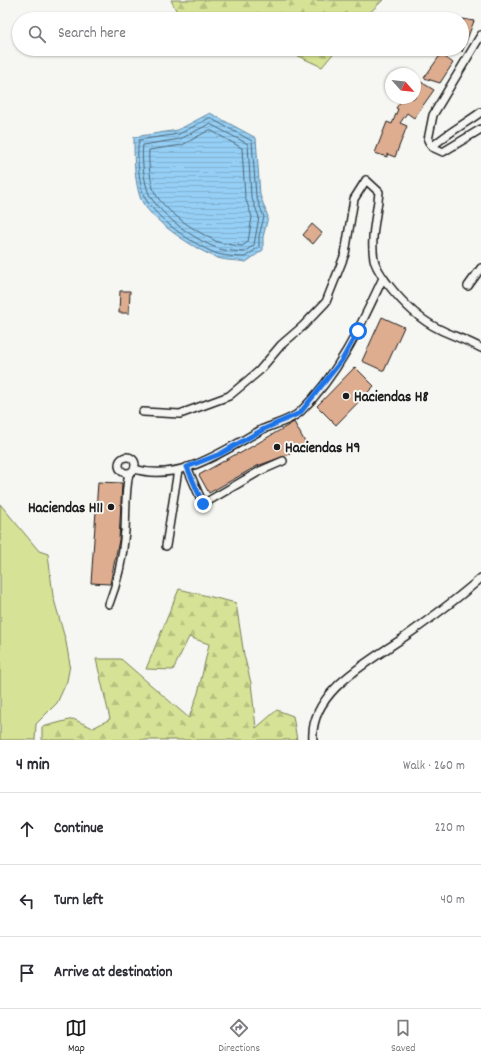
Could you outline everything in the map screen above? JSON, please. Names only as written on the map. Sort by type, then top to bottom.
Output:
[{"type":"street","points":[[469,55],[481,35]]},
{"type":"street","points":[[468,56],[433,115],[428,140],[432,146],[443,152],[481,129]]},
{"type":"street","points":[[432,146],[444,135],[464,125],[481,112]]},
{"type":"street","points":[[144,412],[180,414],[229,396],[259,371],[281,345],[304,326],[326,302],[345,254],[354,199],[366,180],[379,192],[377,214],[372,237],[374,261],[384,278],[398,297],[416,314],[439,329],[462,338],[481,348]]},
{"type":"street","points":[[468,286],[481,268]]},
{"type":"street","points":[[109,604],[116,585],[122,553],[125,534],[127,483],[132,471],[145,472],[178,470],[187,467],[220,454],[264,429],[300,413],[342,360],[384,278]]},
{"type":"street","points":[[187,467],[203,504],[260,471],[283,461]]},
{"type":"street","points":[[166,546],[178,470]]},
{"type":"street","points":[[313,740],[312,732],[316,716],[324,702],[347,676],[461,596],[481,578]]},
{"type":"green space","points":[[171,0],[383,0],[370,12],[177,12]]},
{"type":"green space","points":[[298,56],[331,56],[322,67]]},
{"type":"green space","points":[[0,504],[39,551],[48,554],[53,596],[66,642],[70,665],[67,681],[57,703],[36,724],[35,740],[0,740]]},
{"type":"green space","points":[[179,589],[236,603],[244,655],[251,683],[256,728],[277,710],[293,716],[297,740],[42,740],[42,727],[73,719],[93,728],[110,719],[96,659],[121,659],[189,718],[198,693],[209,644],[189,637],[173,670],[146,669]]},
{"type":"water","points":[[210,113],[256,138],[260,195],[268,217],[263,237],[263,250],[246,262],[217,258],[183,239],[161,223],[152,214],[144,205],[138,190],[135,167],[134,137],[178,130]]},
{"type":"building","points":[[469,20],[474,21],[469,34]]},
{"type":"building","points":[[440,56],[444,56],[453,63],[440,83],[424,78]]},
{"type":"building","points":[[421,82],[434,90],[414,118],[407,113],[400,123],[407,126],[395,157],[387,154],[387,157],[375,153],[387,122],[392,124],[398,109],[396,108],[399,104],[421,104]]},
{"type":"building","points":[[312,224],[322,233],[313,244],[303,235]]},
{"type":"building","points":[[120,291],[130,291],[129,313],[119,313]]},
{"type":"building","points":[[382,317],[404,327],[384,371],[362,361]]},
{"type":"building","name":"Haciendas H8","points":[[355,367],[374,386],[336,425],[317,406]]},
{"type":"building","points":[[294,422],[306,444],[285,456],[257,466],[209,493],[199,475]]},
{"type":"building","points":[[98,482],[122,483],[119,540],[110,584],[91,583]]},
{"type":"place","name":"Haciendas H8","points":[[346,396]]},
{"type":"place","name":"Haciendas H9","points":[[277,447]]},
{"type":"place","name":"Haciendas H11","points":[[111,507]]},
{"type":"route","points":[[203,504],[187,467],[196,466],[264,429],[300,413],[342,360],[358,331]]}]
